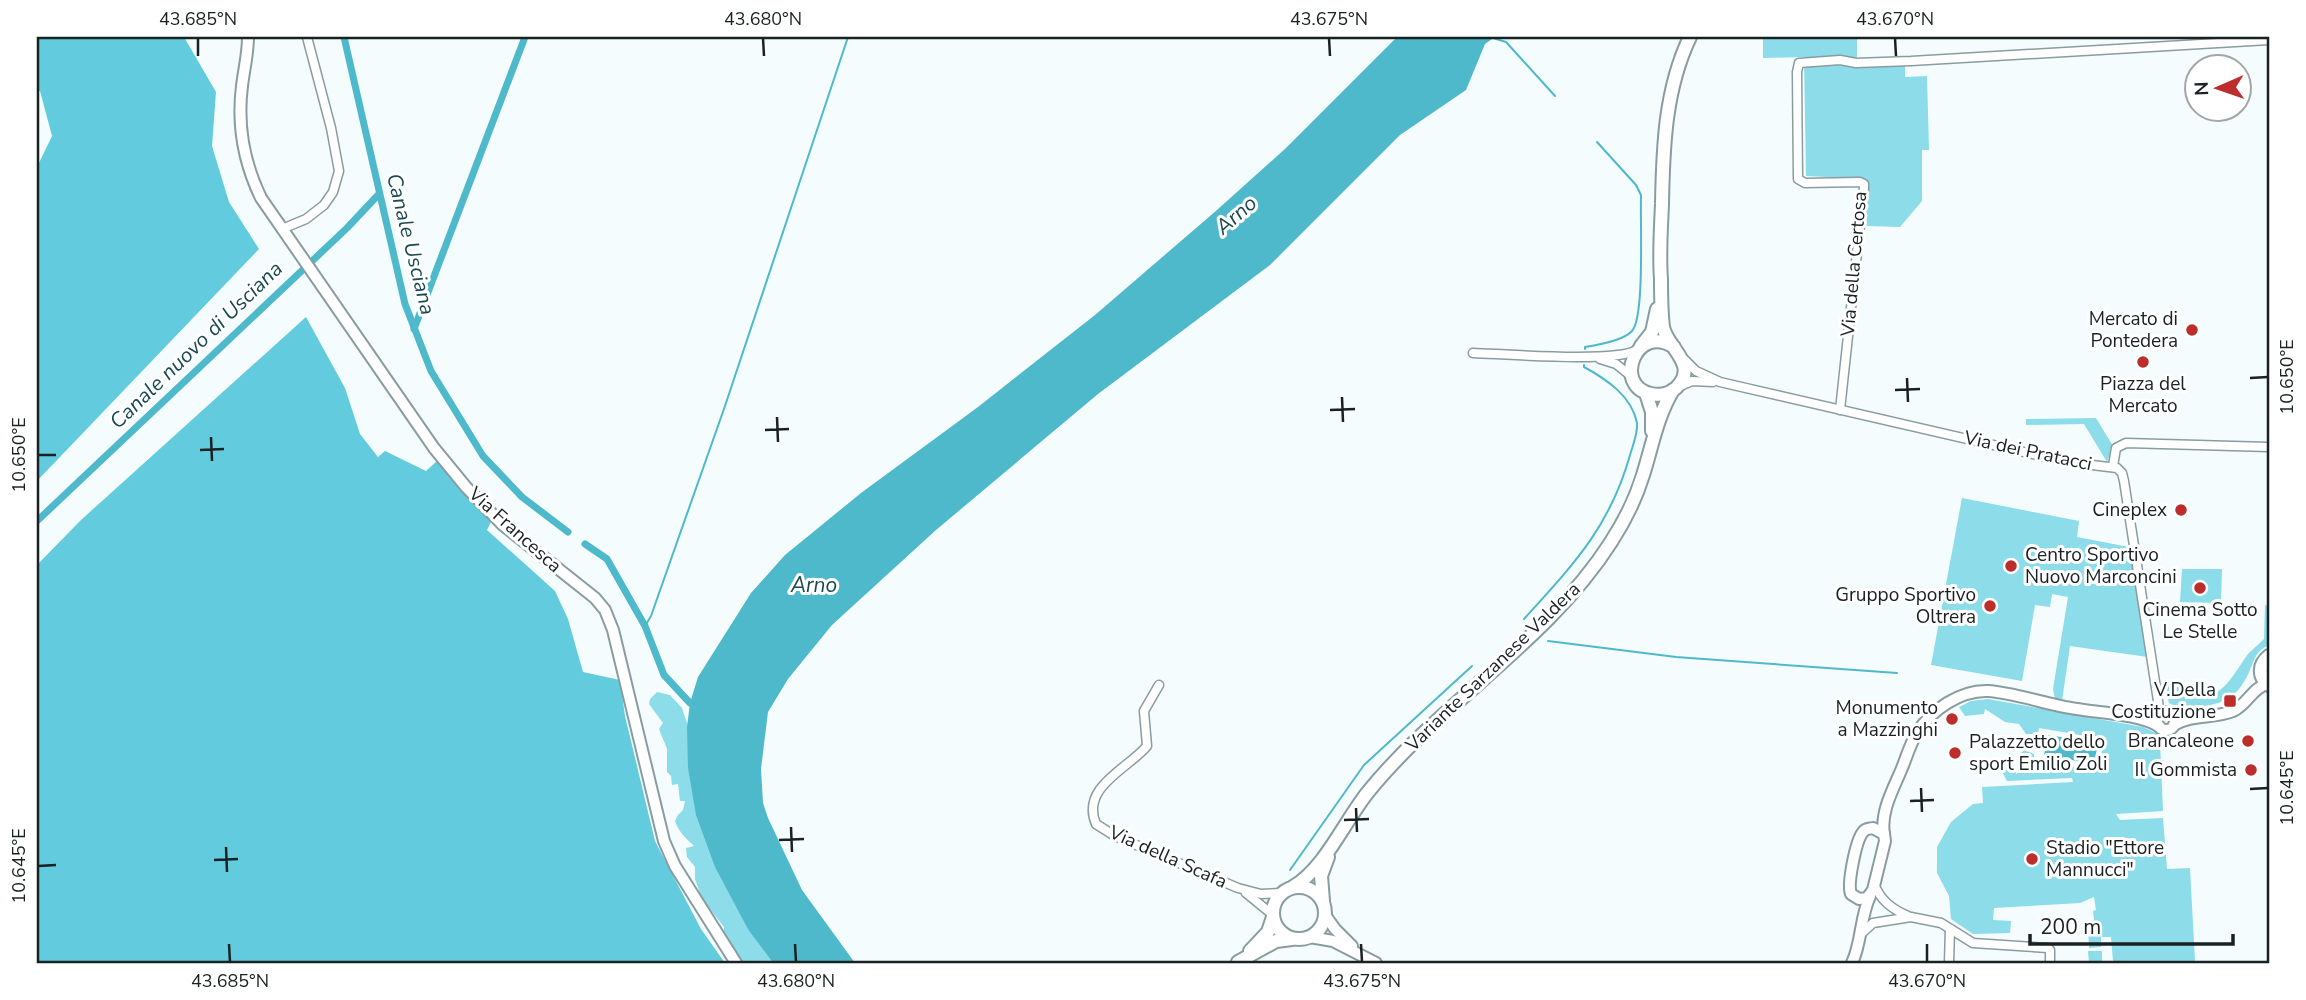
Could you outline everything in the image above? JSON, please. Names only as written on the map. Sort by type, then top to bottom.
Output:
[{"type":"main road","name":"Via Francesca","points":[[248,37],[240,100],[243,145],[257,190],[434,448],[466,488],[503,525],[595,598],[605,610],[664,841],[675,866],[736,963]]},
{"type":"main road","points":[[1660,274],[1664,329],[1684,369],[1682,379],[1674,389],[1658,395],[1646,393],[1636,385],[1631,364],[1650,336],[1654,324],[1660,274],[1665,127],[1676,73],[1690,37]]},
{"type":"main road","points":[[1639,349],[1658,341],[1677,351]]},
{"type":"main road","name":"Variante Sarzanese Valdera","points":[[1287,890],[1309,875],[1366,794],[1393,764],[1544,622],[1590,572],[1612,542],[1628,512],[1643,476],[1665,404],[1674,389]]},
{"type":"main road","name":"Variante Sarzanese Valdera","points":[[1646,393],[1653,416],[1650,449]]},
{"type":"main road","points":[[2225,713],[2247,690],[2269,656]]},
{"type":"main road","points":[[2261,669],[2263,678],[2269,685]]},
{"type":"main road","points":[[2132,718],[2193,717],[2225,713],[2237,708],[2260,686],[2269,685]]},
{"type":"main road","points":[[1859,963],[1857,906],[1849,883],[1860,838],[1877,822],[1887,807],[1918,731],[1942,707],[1963,695],[1990,691],[2151,722],[2160,727],[2157,720],[2166,716]]},
{"type":"main road","points":[[1852,963],[1885,841],[1887,807]]},
{"type":"main road","points":[[1868,829],[1876,829],[1884,834]]},
{"type":"main road","name":"Variante Sarzanese Valdera","points":[[1325,910],[1321,876],[1336,838]]},
{"type":"main road","points":[[1238,963],[1265,936],[1276,901],[1287,890],[1304,887],[1314,891],[1340,935],[1373,962]]},
{"type":"main road","points":[[1852,895],[1862,899],[1870,896]]},
{"type":"main road","points":[[1310,937],[1321,928],[1325,910]]},
{"type":"main road","points":[[1273,916],[1280,932],[1294,939]]},
{"type":"main road","points":[[1238,963],[1276,942],[1310,937],[1333,941],[1373,962]]},
{"type":"street","points":[[285,233],[324,205],[333,192],[339,171],[331,128],[307,37]]},
{"type":"street","name":"Via della Certosa","points":[[1840,410],[1864,186],[1860,181],[1805,183],[1798,179],[1799,63],[1840,60],[1856,63],[1911,61],[2269,40]]},
{"type":"street","points":[[1473,353],[1590,357],[1620,356],[1639,349]]},
{"type":"street","name":"Via dei Pratacci","points":[[1677,351],[1692,368],[1720,382]]},
{"type":"street","points":[[1590,357],[1616,364],[1633,378]]},
{"type":"street","name":"Via dei Pratacci","points":[[1674,389],[1692,381],[1720,382],[2067,462],[2113,466],[2121,471],[2157,689],[2166,716]]},
{"type":"street","points":[[2113,466],[2116,448],[2126,443],[2269,447]]},
{"type":"street","name":"Via della Scafa","points":[[1159,685],[1144,711],[1147,746],[1104,783],[1095,804],[1094,820],[1099,827],[1115,836],[1238,888]]},
{"type":"street","points":[[1874,884],[1879,895],[1895,911],[1936,921],[1971,943],[2047,948],[2050,950],[2050,960]]},
{"type":"street","points":[[1238,888],[1261,894],[1287,890]]},
{"type":"street","points":[[1238,888],[1256,899],[1273,916]]},
{"type":"street","points":[[1860,936],[1873,923],[1911,917]]},
{"type":"street","points":[[1949,963],[1950,929]]},
{"type":"shaded area","points":[[37,37],[184,37],[216,92],[212,146],[229,202],[259,249],[37,481],[37,167],[52,136],[40,91],[37,91]]},
{"type":"shaded area","points":[[1763,37],[1857,37],[1857,63],[1905,65],[1905,77],[1927,76],[1929,150],[1922,150],[1922,201],[1900,227],[1866,226],[1867,179],[1806,176],[1804,57],[1763,58]]},
{"type":"shaded area","points":[[306,317],[345,388],[360,434],[378,457],[385,451],[426,471],[438,460],[492,520],[487,530],[555,591],[568,619],[583,672],[620,680],[625,716],[655,841],[701,929],[725,963],[37,963],[37,565],[81,520]]},
{"type":"shaded area","points":[[2096,418],[2113,446],[2107,462],[2084,424],[2026,425],[2026,419]]},
{"type":"shaded area","name":"Centro Sportivo Nuovo Marconcini","points":[[1962,498],[2079,521],[2077,537],[2129,547],[2148,657],[2070,646],[2062,701],[2055,699],[2053,689],[2068,597],[2052,594],[2050,607],[2035,605],[2022,681],[1931,665]]},
{"type":"shaded area","points":[[2182,569],[2222,569],[2221,603],[2180,602]]},
{"type":"shaded area","points":[[2265,605],[2269,606],[2269,645],[2256,655],[2238,690],[2221,702],[2194,708],[2182,709],[2169,703],[2165,685],[2183,682],[2185,699],[2208,696],[2230,681],[2248,654],[2264,639]]},
{"type":"shaded area","points":[[657,692],[670,695],[682,708],[688,726],[688,768],[749,931],[773,963],[741,963],[724,935],[724,927],[702,899],[695,879],[695,867],[687,857],[686,848],[694,846],[675,821],[683,810],[685,801],[680,801],[678,784],[672,785],[671,776],[667,772],[667,749],[659,729],[663,723],[649,704]]},
{"type":"shaded area","points":[[1988,699],[2143,727],[2156,733],[2160,742],[2163,811],[2116,814],[2120,820],[2163,818],[2167,869],[2190,868],[2195,961],[2089,963],[2088,951],[2102,951],[2102,962],[2113,961],[2111,937],[2101,937],[2101,947],[2089,948],[2088,929],[2095,927],[2094,897],[2080,903],[1994,908],[1993,920],[2011,921],[2010,933],[1973,934],[1951,919],[1949,896],[1937,873],[1937,847],[1951,822],[1973,804],[1983,803],[1982,787],[2073,782],[2072,778],[2007,781],[2001,770],[2003,759],[2007,760],[2006,768],[2015,768],[2016,774],[2031,767],[2021,753],[2024,750],[2034,754],[2034,760],[2098,771],[2104,739],[2039,728],[2038,734],[2026,734],[2019,724],[2005,722],[1985,709],[1984,714],[1965,716],[1959,707],[1971,701]]},
{"type":"water","name":"Arno","points":[[1397,37],[1495,37],[1485,44],[1466,90],[1400,135],[1270,265],[1098,394],[936,530],[832,625],[788,679],[768,712],[761,769],[763,803],[802,890],[855,963],[773,963],[749,931],[715,867],[696,815],[688,768],[687,727],[690,703],[698,677],[751,593],[785,555],[861,493],[978,407],[1095,315],[1217,210],[1286,148]]},
{"type":"water","points":[[2048,735],[2098,743],[2094,764],[2044,755]]},
{"type":"waterway","name":"Canale Usciana","points":[[344,37],[405,304],[431,371],[483,456],[522,497],[568,532]]},
{"type":"waterway","points":[[414,329],[525,37]]},
{"type":"waterway","points":[[645,626],[651,616],[725,406],[848,37]]},
{"type":"waterway","points":[[1493,38],[1506,42],[1555,96]]},
{"type":"waterway","points":[[1585,349],[1617,340],[1632,331],[1639,307],[1641,195],[1636,185],[1597,142]]},
{"type":"waterway","name":"Canale nuovo di Usciana","points":[[37,521],[347,228],[379,194]]},
{"type":"waterway","points":[[1524,619],[1574,562],[1601,524],[1622,481],[1636,435],[1637,423],[1630,405],[1617,389],[1584,365]]},
{"type":"waterway","name":"Canale Usciana","points":[[585,544],[607,559],[645,626],[664,675],[690,703],[697,704]]},
{"type":"waterway","points":[[1548,641],[1676,657],[1897,673]]},
{"type":"waterway","points":[[1290,870],[1364,765],[1472,666]]},
{"type":"place","name":"Mercato di Pontedera","points":[[2192,330]]},
{"type":"place","name":"Piazza del Mercato","points":[[2143,362]]},
{"type":"place","name":"Cineplex","points":[[2181,510]]},
{"type":"place","name":"Centro Sportivo Nuovo Marconcini","points":[[2011,566]]},
{"type":"place","name":"Cinema Sotto Le Stelle","points":[[2200,588]]},
{"type":"place","name":"Gruppo Sportivo Oltrera","points":[[1990,606]]},
{"type":"place","name":"V.Della Costituzione","points":[[2230,701]]},
{"type":"place","name":"Monumento a Mazzinghi","points":[[1952,719]]},
{"type":"place","name":"Brancaleone","points":[[2248,741]]},
{"type":"place","name":"Palazzetto dello sport Emilio Zoli","points":[[1955,753]]},
{"type":"place","name":"Il Gommista","points":[[2251,770]]},
{"type":"place","name":"Stadio \"Ettore Mannucci\"","points":[[2032,859]]}]
